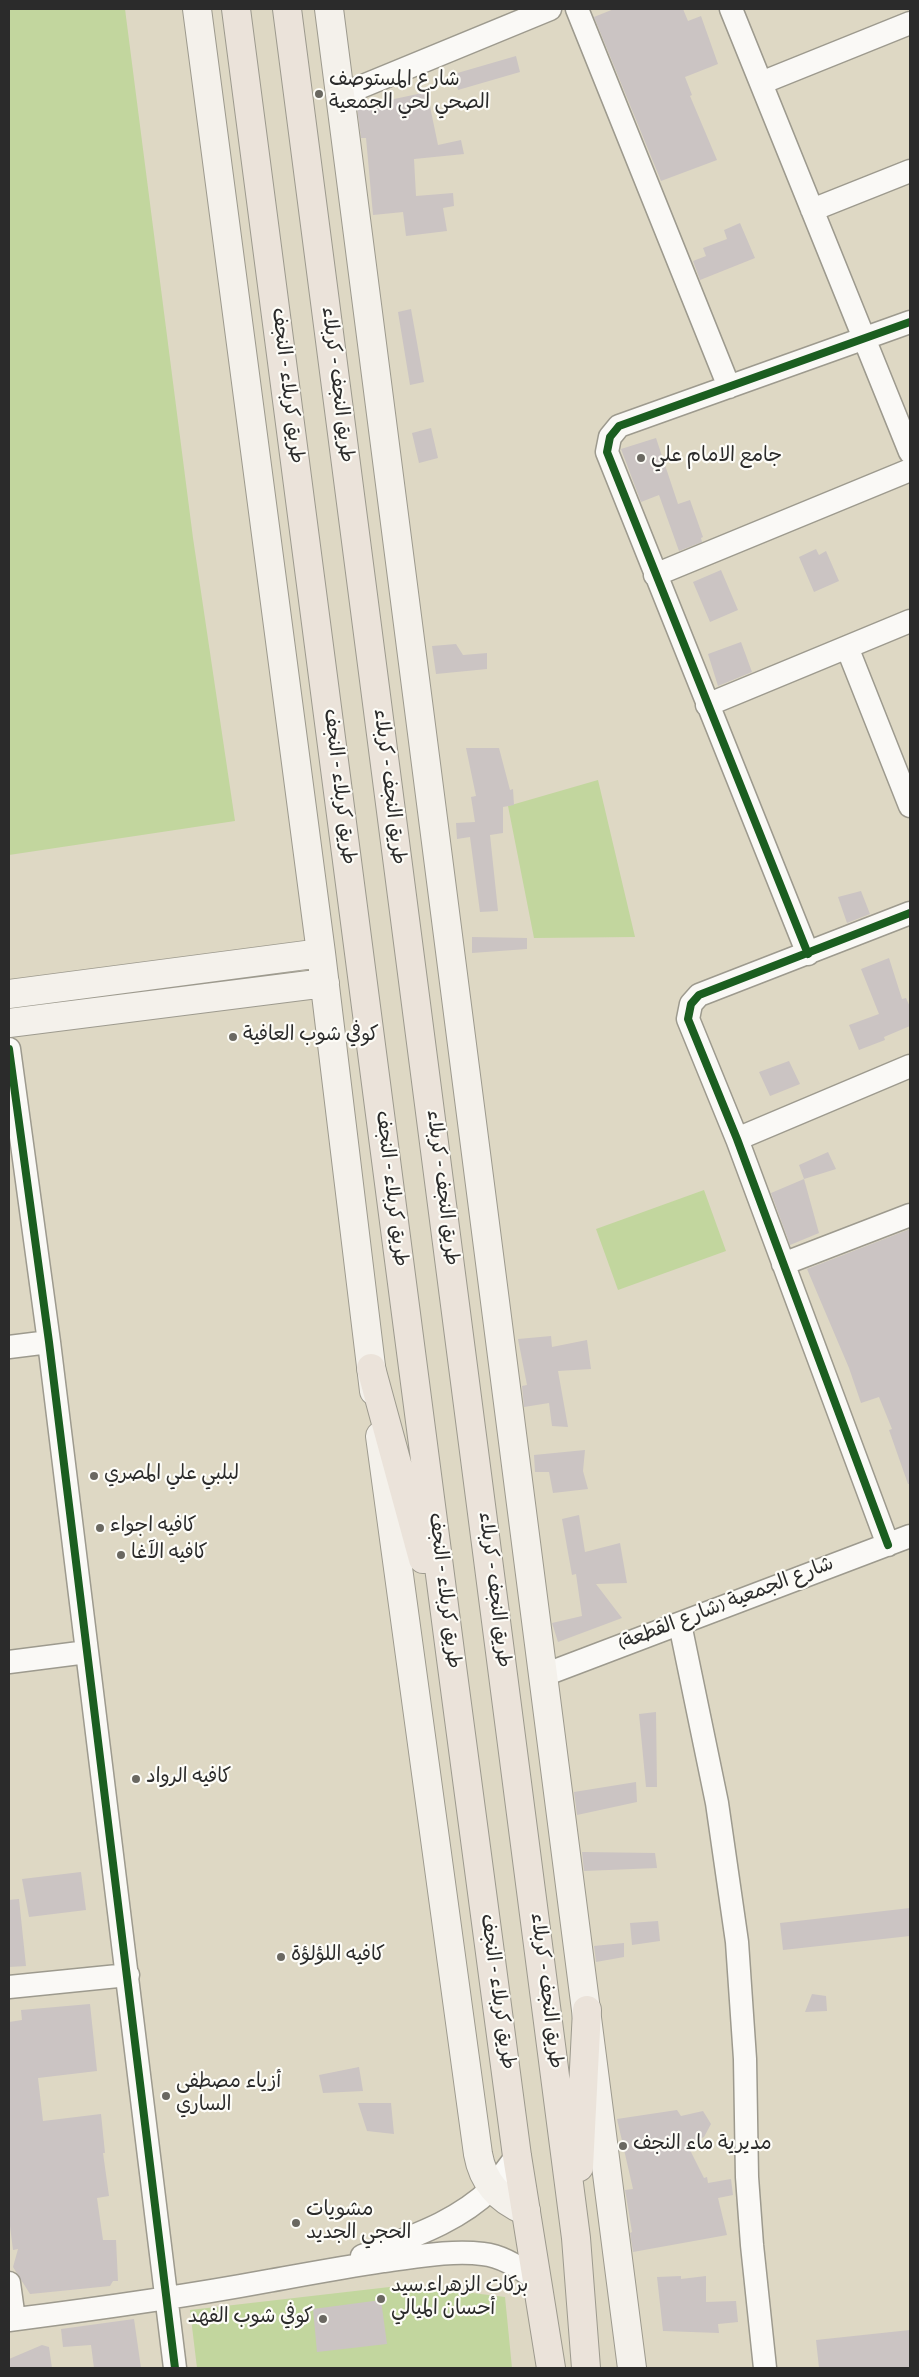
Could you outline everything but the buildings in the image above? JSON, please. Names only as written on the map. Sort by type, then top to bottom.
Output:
[{"type":"highway","name":"طريق کربلاء - النجف","points":[[236,9],[450,1659],[517,2156],[550,2364]]},
{"type":"highway","name":"طريق النجف - کربلاء","points":[[287,9],[576,2238],[586,2365]]},
{"type":"highway","points":[[371,1368],[450,1659]]},
{"type":"highway","points":[[576,2238],[587,2010]]},
{"type":"main road","points":[[197,9],[325,983],[371,1368],[478,2154],[480,2166],[492,2188],[513,2206],[526,2211]]},
{"type":"main road","points":[[329,9],[632,2368]]},
{"type":"main road","points":[[9,994],[321,952]]},
{"type":"main road","points":[[9,1023],[325,983]]},
{"type":"street","points":[[341,95],[550,9]]},
{"type":"street","points":[[577,9],[729,387]]},
{"type":"street","points":[[731,9],[910,452]]},
{"type":"street","points":[[761,83],[910,23]]},
{"type":"street","points":[[812,210],[910,171]]},
{"type":"street","points":[[808,954],[607,452],[610,437],[619,426],[865,340],[910,322]]},
{"type":"street","points":[[655,575],[910,470]]},
{"type":"street","points":[[707,705],[910,621]]},
{"type":"street","points":[[847,647],[910,806]]},
{"type":"street","points":[[888,1545],[736,1139],[688,1020],[691,1004],[699,995],[910,913]]},
{"type":"street","points":[[9,1049],[49,1342],[175,2368]]},
{"type":"street","points":[[736,1139],[910,1066]]},
{"type":"street","points":[[783,1264],[910,1215]]},
{"type":"street","points":[[9,1347],[49,1342]]},
{"type":"street","name":"شارع الجمعية (شارع القطعة)","points":[[544,1675],[910,1536]]},
{"type":"street","points":[[680,1624],[717,1803],[737,1942],[746,2059],[747,2176],[765,2368]]},
{"type":"street","points":[[9,1662],[87,1652]]},
{"type":"street","points":[[9,1987],[128,1975]]},
{"type":"street","points":[[327,2270],[449,2220],[492,2188],[517,2156]]},
{"type":"street","points":[[9,2282],[11,2320],[168,2299],[327,2270],[419,2256],[483,2254],[517,2266],[536,2280]]},
{"type":"green space","points":[[9,9],[125,9],[193,538],[235,821],[9,855]]},
{"type":"green space","points":[[598,780],[635,937],[534,938],[508,806]]},
{"type":"green space","points":[[704,1190],[726,1251],[618,1290],[596,1229]]},
{"type":"green space","points":[[407,2285],[505,2297],[512,2368],[197,2368],[190,2310]]},
{"type":"cycle path","points":[[808,954],[607,452],[610,437],[619,426],[910,322]]},
{"type":"cycle path","points":[[888,1545],[737,1139],[688,1019],[691,1004],[699,995],[910,913]]},
{"type":"cycle path","points":[[9,1049],[49,1342],[175,2368]]},
{"type":"place","name":"شارع المستوصف الصحي لحي الجمعية","points":[[319,94]]},
{"type":"place","name":"جامع الامام علي","points":[[641,458]]},
{"type":"place","name":"كوفي شوب العافية","points":[[233,1037]]},
{"type":"place","name":"لبلبي علي المصري","points":[[94,1476]]},
{"type":"place","name":"كافيه اجواء","points":[[100,1528]]},
{"type":"place","name":"كافيه الآغا","points":[[121,1555]]},
{"type":"place","name":"كافيه الرواد","points":[[136,1779]]},
{"type":"place","name":"كافيه اللؤلؤة","points":[[281,1957]]},
{"type":"place","name":"أزياء مصطفى الساري","points":[[166,2096]]},
{"type":"place","name":"مديرية ماء النجف","points":[[623,2146]]},
{"type":"place","name":"مشويات الحجي الجديد","points":[[296,2223]]},
{"type":"place","name":"بركات الزهراء.سيد أحسان الميالي","points":[[381,2299]]},
{"type":"place","name":"كوفي شوب الفهد","points":[[323,2319]]}]
